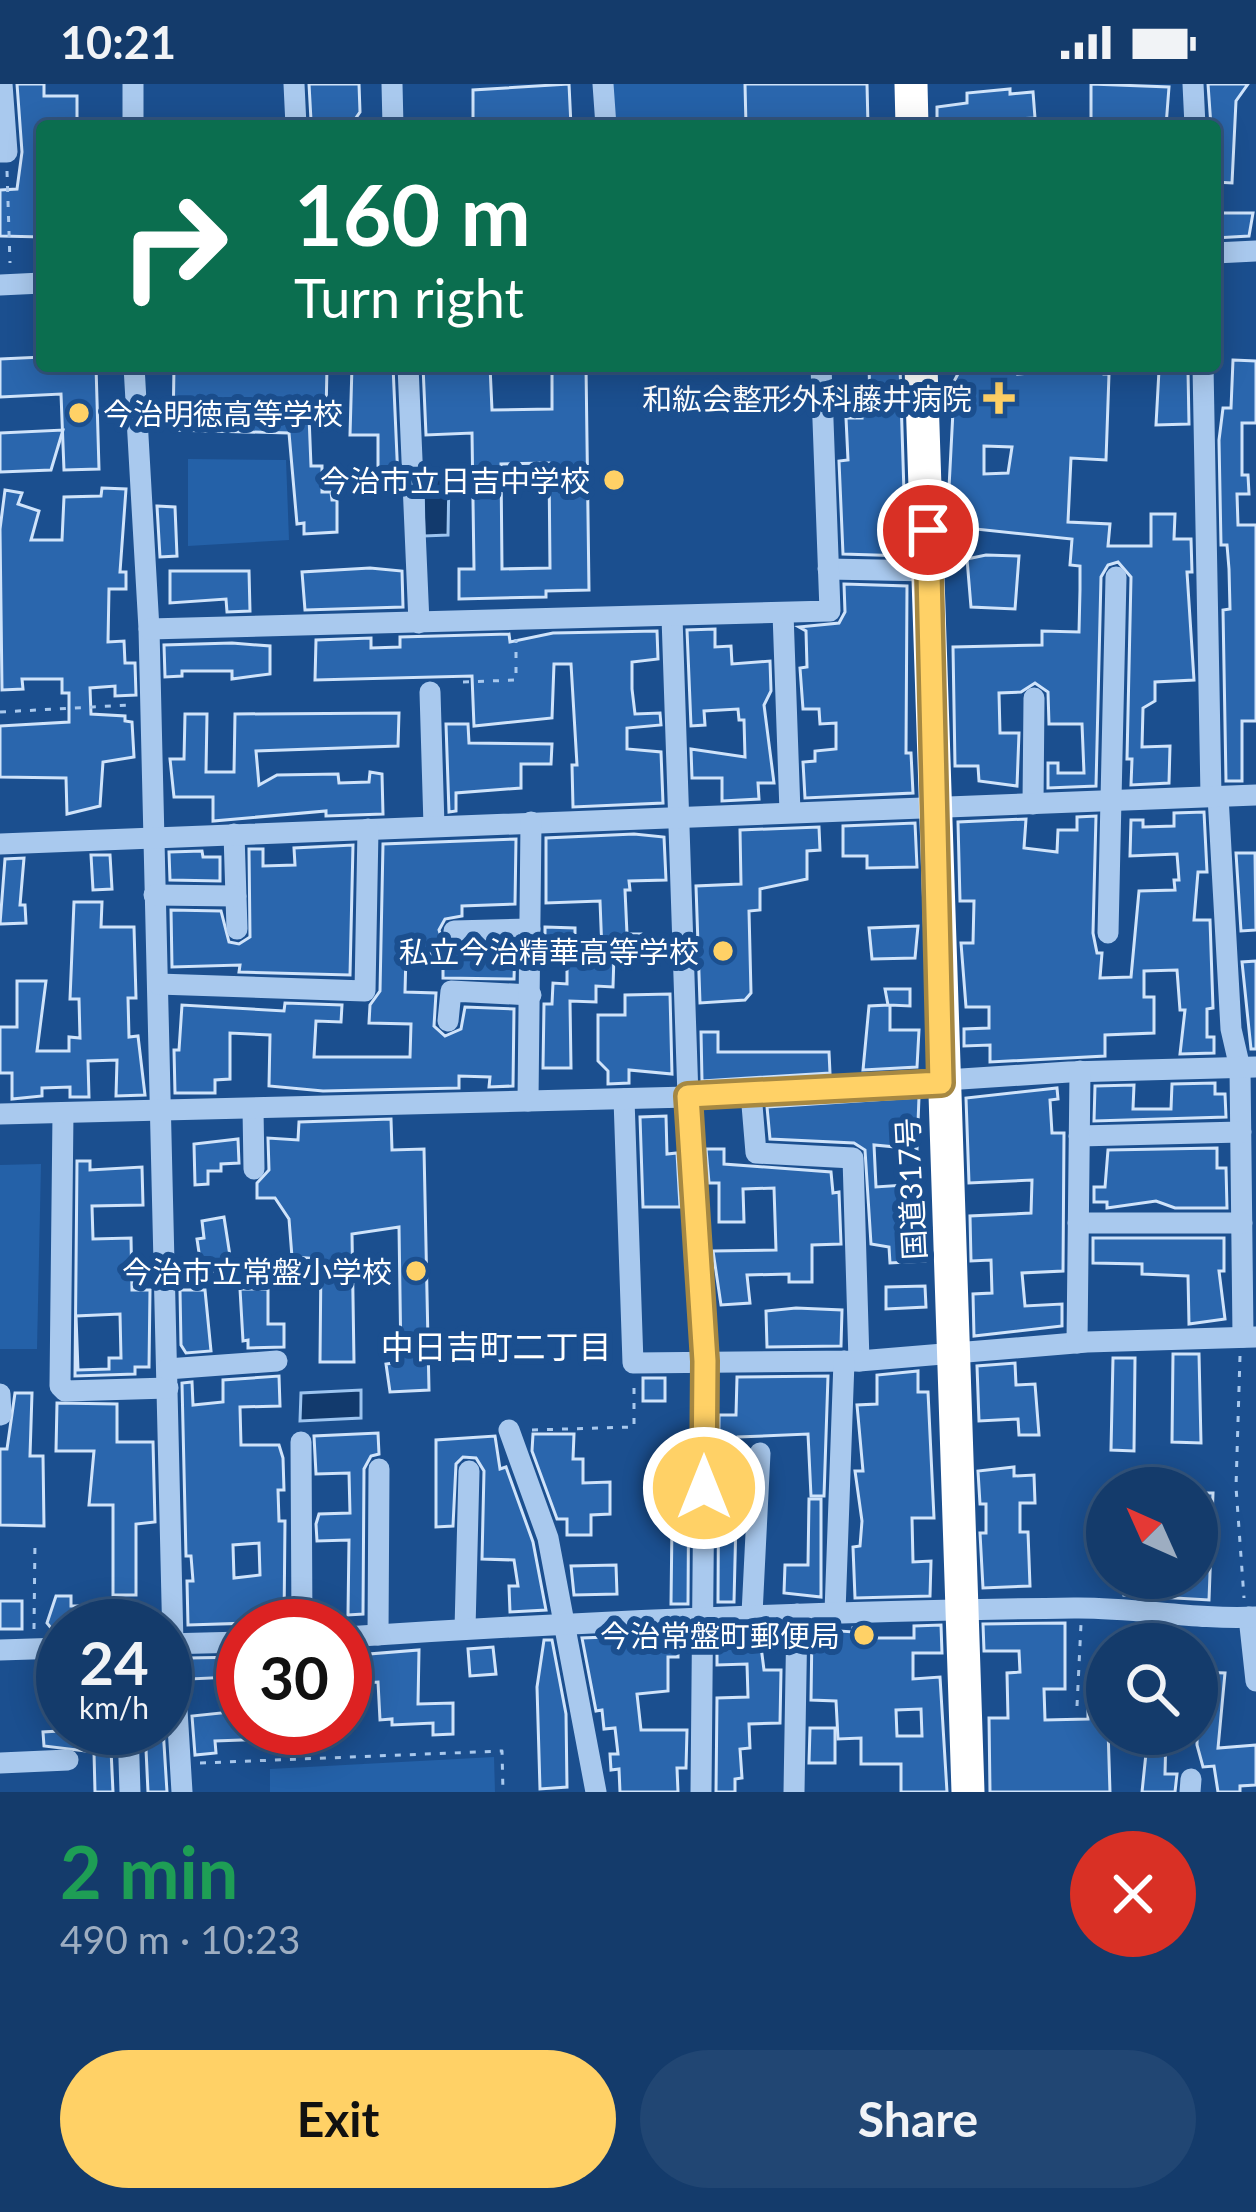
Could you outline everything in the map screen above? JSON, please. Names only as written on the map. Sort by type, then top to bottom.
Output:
[{"type":"highway","points":[[910,84],[912,120]]},
{"type":"highway","name":"国道317号","points":[[921,372],[941,1083],[968,1792]]},
{"type":"street","points":[[2,84],[3,152]]},
{"type":"street","points":[[133,84],[133,120]]},
{"type":"street","points":[[294,84],[296,120]]},
{"type":"street","points":[[392,84],[393,120]]},
{"type":"street","points":[[603,84],[606,120]]},
{"type":"street","points":[[1193,84],[1195,120]]},
{"type":"street","points":[[1221,253],[1256,251]]},
{"type":"street","points":[[5,275],[36,282]]},
{"type":"street","points":[[134,372],[149,629],[168,1378],[169,1599]]},
{"type":"street","points":[[408,372],[419,623]]},
{"type":"street","points":[[149,629],[830,611],[821,372]]},
{"type":"street","points":[[623,1099],[633,1363],[852,1361],[1077,1343],[1247,1337],[1241,1132],[1248,1068],[1231,1029],[1214,796],[1203,372]]},
{"type":"street","points":[[828,569],[930,571]]},
{"type":"street","points":[[1108,933],[1116,578]]},
{"type":"street","points":[[783,613],[790,812]]},
{"type":"street","points":[[672,617],[688,1096],[705,1361],[700,1792]]},
{"type":"street","points":[[430,692],[434,826]]},
{"type":"street","points":[[1033,804],[1034,698]]},
{"type":"street","points":[[0,844],[1256,795]]},
{"type":"street","points":[[527,1101],[531,822]]},
{"type":"street","points":[[158,984],[365,991],[368,829]]},
{"type":"street","points":[[234,834],[237,929]]},
{"type":"street","points":[[154,895],[236,896]]},
{"type":"street","points":[[454,932],[530,929]]},
{"type":"street","points":[[448,1022],[451,991],[530,995]]},
{"type":"street","points":[[0,1114],[623,1099],[1080,1071],[1248,1068]]},
{"type":"street","points":[[1077,1343],[1080,1071]]},
{"type":"street","points":[[751,1093],[756,1153],[853,1158],[852,1361],[835,1612]]},
{"type":"street","points":[[253,1109],[254,1169]]},
{"type":"street","points":[[63,1113],[60,1386],[168,1378],[277,1360]]},
{"type":"street","points":[[1079,1136],[1241,1132]]},
{"type":"street","points":[[1078,1223],[1242,1223]]},
{"type":"street","points":[[0,1394],[2,1415]]},
{"type":"street","points":[[509,1430],[548,1538],[596,1792]]},
{"type":"street","points":[[301,1442],[302,1599]]},
{"type":"street","points":[[752,1614],[760,1453]]},
{"type":"street","points":[[379,1635],[380,1469]]},
{"type":"street","points":[[465,1629],[469,1471]]},
{"type":"street","points":[[372,1635],[752,1614],[1082,1607],[1252,1617],[1256,1681]]},
{"type":"street","points":[[794,1792],[797,1614]]},
{"type":"street","points":[[0,1650],[34,1649]]},
{"type":"street","points":[[129,1755],[130,1792]]},
{"type":"street","points":[[179,1755],[182,1792]]},
{"type":"street","points":[[0,1763],[68,1760]]},
{"type":"path","points":[[3,152],[5,275]]},
{"type":"path","points":[[463,682],[516,680],[516,621]]},
{"type":"path","points":[[0,712],[150,704]]},
{"type":"path","points":[[1247,1337],[1237,1523],[1252,1617]]},
{"type":"path","points":[[509,1430],[634,1427],[633,1363]]},
{"type":"path","points":[[34,1649],[35,1540]]},
{"type":"path","points":[[1077,1706],[1082,1607]]},
{"type":"path","points":[[180,1763],[502,1751],[503,1792]]},
{"type":"shaded area","points":[[608,84],[744,84],[744,120],[610,120]]},
{"type":"shaded area","points":[[188,459],[286,460],[289,540],[188,546]]},
{"type":"shaded area","points":[[449,475],[448,535],[424,536],[423,477]]},
{"type":"shaded area","points":[[41,1164],[37,1349],[0,1349],[0,1165]]},
{"type":"shaded area","points":[[361,1390],[361,1418],[300,1421],[301,1393]]},
{"type":"shaded area","points":[[494,1757],[495,1792],[270,1792],[270,1769]]},
{"type":"building","points":[[17,84],[44,84],[44,96],[77,96],[77,120],[36,120],[36,237],[0,236],[0,190],[17,189],[22,152]]},
{"type":"building","points":[[309,84],[359,84],[360,112],[354,120],[311,120]]},
{"type":"building","points":[[569,84],[571,120],[473,120],[473,90]]},
{"type":"building","points":[[745,84],[867,84],[868,120],[746,120]]},
{"type":"building","points":[[1091,84],[1169,87],[1166,120],[1091,120]]},
{"type":"building","points":[[1208,84],[1248,84],[1236,101],[1232,183],[1221,182],[1221,120],[1211,120]]},
{"type":"building","points":[[1033,92],[1035,118],[937,120],[937,107],[967,103],[967,93]]},
{"type":"building","points":[[1221,213],[1253,213],[1249,236],[1221,238]]},
{"type":"building","name":"今治明徳高等学校","points":[[36,357],[36,372],[96,372],[99,469],[64,470],[61,394],[0,397],[0,359]]},
{"type":"building","points":[[1233,360],[1256,361],[1256,423],[1242,423],[1242,475],[1248,475],[1249,494],[1237,494],[1238,525],[1256,525],[1256,721],[1242,721],[1242,781],[1226,781],[1223,610],[1230,609],[1227,545],[1221,545],[1219,440],[1223,408],[1231,408]]},
{"type":"building","points":[[174,372],[327,372],[326,415],[309,416],[311,466],[322,466],[322,492],[331,492],[332,500],[337,500],[337,532],[304,534],[304,523],[297,524],[289,433],[173,430]]},
{"type":"building","points":[[352,372],[393,372],[398,480],[378,482],[378,435],[350,435]]},
{"type":"building","points":[[423,372],[490,372],[492,410],[552,409],[552,372],[586,372],[589,590],[546,591],[546,597],[459,599],[459,569],[474,569],[472,433],[426,435]],"holes":[[[549,463],[550,568],[502,569],[501,464]]]},
{"type":"building","points":[[869,372],[900,372],[906,556],[843,554],[839,461],[848,460],[846,418],[862,418],[861,401],[870,401]]},
{"type":"building","points":[[959,372],[1109,374],[1106,460],[1071,458],[1068,522],[1110,524],[1108,546],[1151,546],[1151,514],[1175,514],[1174,539],[1191,539],[1192,572],[1187,572],[1194,680],[1155,682],[1155,701],[1143,708],[1142,747],[1170,746],[1169,783],[1131,785],[1132,759],[1127,759],[1131,577],[1118,562],[1108,565],[1101,577],[1096,786],[1048,788],[1048,763],[1058,763],[1058,773],[1084,773],[1082,724],[1049,724],[1048,692],[1035,683],[1021,692],[999,693],[1000,733],[1019,733],[1017,786],[979,781],[978,766],[955,766],[953,647],[1042,645],[1042,631],[1079,632],[1080,566],[1070,565],[1072,539],[947,526],[953,411],[947,395]],"holes":[[[984,446],[1012,447],[1008,473],[984,474]]]},
{"type":"building","points":[[1159,372],[1188,372],[1189,424],[1156,425]]},
{"type":"building","points":[[63,430],[51,470],[0,472],[0,433]]},
{"type":"building","points":[[102,488],[126,489],[120,572],[126,572],[126,589],[109,589],[108,642],[124,641],[125,663],[135,663],[136,695],[115,696],[115,686],[90,688],[91,714],[125,716],[125,721],[132,722],[134,757],[103,762],[100,806],[67,814],[66,778],[0,777],[0,726],[69,722],[69,693],[62,693],[62,679],[22,679],[23,689],[2,690],[0,529],[5,490],[22,493],[18,504],[39,511],[31,540],[62,540],[64,497],[101,496]]},
{"type":"building","points":[[157,506],[175,507],[177,556],[160,557]]},
{"type":"building","points":[[1019,556],[1015,609],[971,607],[967,559]]},
{"type":"building","points":[[170,571],[249,571],[250,611],[227,612],[226,599],[170,603]]},
{"type":"building","points":[[402,571],[403,607],[305,610],[302,572]]},
{"type":"building","points":[[844,584],[907,586],[906,753],[911,753],[913,793],[805,798],[803,762],[815,761],[815,751],[836,749],[836,723],[820,724],[819,709],[803,709],[800,668],[807,667],[806,631],[799,627],[839,623],[845,612]]},
{"type":"building","points":[[715,629],[715,647],[731,646],[732,664],[770,661],[771,691],[764,705],[774,783],[758,783],[759,799],[722,801],[722,778],[692,778],[691,749],[745,757],[744,720],[739,720],[738,709],[704,711],[705,725],[691,726],[687,630]]},
{"type":"building","points":[[657,631],[658,659],[632,662],[632,689],[635,714],[660,713],[661,725],[627,728],[627,749],[661,752],[663,803],[573,807],[572,765],[577,765],[571,664],[554,664],[552,718],[474,726],[472,676],[315,680],[316,640],[371,638],[371,648],[400,647],[400,637],[509,634],[510,642],[553,633]]},
{"type":"building","points":[[164,645],[270,646],[270,674],[232,679],[232,671],[182,671],[182,676],[165,677]]},
{"type":"building","points":[[399,713],[398,746],[256,751],[259,785],[277,775],[338,774],[339,783],[369,782],[370,772],[382,774],[383,814],[326,816],[326,811],[213,821],[213,797],[174,797],[170,759],[184,759],[185,714],[207,714],[206,772],[234,772],[235,714]]},
{"type":"building","points":[[446,724],[468,724],[469,743],[552,744],[551,764],[521,764],[521,788],[456,793],[456,811],[449,812]]},
{"type":"building","points":[[1204,812],[1207,872],[1198,872],[1194,920],[1210,920],[1213,1008],[1207,1009],[1207,1037],[1214,1037],[1214,1053],[1180,1054],[1185,1010],[1180,1010],[1177,970],[1144,971],[1144,997],[1154,997],[1154,1033],[1105,1035],[1105,1056],[990,1062],[990,1045],[964,1046],[964,1029],[989,1028],[989,1007],[966,1007],[961,943],[973,943],[974,901],[960,901],[958,822],[1026,819],[1024,848],[1057,852],[1058,830],[1077,830],[1077,817],[1096,816],[1093,933],[1097,953],[1102,953],[1100,978],[1131,977],[1139,891],[1175,890],[1174,880],[1179,880],[1177,854],[1130,856],[1131,820],[1143,820],[1143,827],[1174,826],[1174,813]]},
{"type":"building","points":[[915,823],[917,867],[867,868],[867,856],[843,856],[843,826]]},
{"type":"building","points":[[819,827],[820,850],[807,851],[807,879],[760,889],[760,910],[749,911],[751,993],[745,1000],[700,1003],[696,886],[741,884],[740,830]]},
{"type":"building","points":[[664,837],[666,880],[629,881],[630,890],[625,890],[627,934],[641,934],[641,956],[614,955],[613,987],[596,986],[596,1002],[570,1001],[571,1068],[543,1068],[544,1004],[552,1004],[553,983],[567,984],[567,951],[602,952],[600,901],[546,903],[546,838]]},
{"type":"building","points":[[516,839],[515,904],[462,906],[462,916],[445,919],[439,930],[442,940],[453,946],[515,944],[514,979],[443,978],[443,954],[406,954],[405,992],[436,993],[434,1026],[445,1036],[461,1029],[465,1007],[514,1009],[513,1086],[489,1087],[490,1077],[459,1076],[459,1088],[323,1091],[269,1086],[270,1035],[230,1033],[230,1079],[215,1080],[215,1093],[175,1093],[174,1050],[179,1050],[182,1005],[284,1011],[285,1003],[342,1005],[341,1022],[316,1021],[314,1057],[410,1057],[411,1024],[369,1023],[370,1005],[380,991],[383,844]]},
{"type":"building","points":[[353,845],[350,975],[239,972],[240,965],[172,967],[171,910],[221,911],[229,942],[239,944],[250,937],[249,849],[263,849],[263,866],[295,865],[294,848]]},
{"type":"building","points":[[202,851],[203,857],[220,857],[220,881],[170,880],[169,852]]},
{"type":"building","points":[[1236,853],[1255,853],[1256,930],[1241,931]]},
{"type":"building","points":[[91,855],[110,855],[112,889],[93,890]]},
{"type":"building","points":[[24,858],[20,905],[25,905],[26,923],[0,924],[5,859]]},
{"type":"building","points":[[74,902],[102,902],[101,927],[134,927],[136,998],[128,998],[129,1037],[138,1036],[145,1095],[116,1096],[117,1060],[88,1061],[89,1097],[70,1097],[70,1087],[42,1088],[42,1096],[12,1099],[12,1073],[0,1073],[0,1027],[17,1027],[17,981],[46,981],[37,1051],[69,1051],[69,1037],[80,1038],[79,999],[70,999]]},
{"type":"building","points":[[918,926],[915,958],[872,959],[869,928]]},
{"type":"building","points":[[545,927],[575,928],[575,946],[545,946]]},
{"type":"building","points":[[1256,961],[1256,1049],[1251,1049],[1242,962]]},
{"type":"building","points":[[885,989],[910,989],[910,1006],[890,1005],[890,1030],[919,1030],[917,1067],[863,1070],[869,1006],[888,1005]]},
{"type":"building","points":[[670,994],[672,1074],[629,1070],[629,1083],[608,1084],[608,1071],[598,1061],[598,1015],[625,1015],[625,995]]},
{"type":"building","points":[[701,1032],[718,1032],[718,1052],[829,1052],[830,1073],[702,1081]]},
{"type":"building","points":[[1215,1083],[1215,1094],[1225,1094],[1226,1117],[1094,1121],[1095,1086],[1134,1085],[1133,1109],[1171,1109],[1172,1084]]},
{"type":"building","points":[[1057,1088],[1058,1099],[1050,1100],[1052,1133],[1064,1133],[1063,1271],[1022,1273],[1025,1306],[1062,1304],[1062,1326],[974,1336],[973,1294],[992,1293],[991,1260],[971,1261],[970,1216],[1031,1213],[1032,1180],[969,1183],[966,1098]]},
{"type":"building","points":[[919,1097],[917,1149],[874,1145],[876,1187],[919,1184],[922,1200],[925,1261],[890,1263],[889,1247],[871,1244],[865,1150],[854,1143],[770,1139],[767,1107]]},
{"type":"building","points":[[666,1116],[667,1154],[677,1153],[680,1207],[643,1207],[640,1117]]},
{"type":"building","points":[[391,1119],[392,1150],[424,1149],[429,1390],[390,1392],[386,1364],[401,1362],[399,1227],[352,1234],[354,1362],[320,1362],[321,1259],[292,1257],[289,1219],[275,1198],[257,1198],[257,1183],[269,1170],[268,1138],[298,1140],[299,1122]]},
{"type":"building","points":[[238,1139],[239,1163],[221,1164],[221,1171],[208,1171],[208,1184],[195,1185],[194,1144]]},
{"type":"building","points":[[1217,1148],[1217,1168],[1226,1168],[1227,1208],[1175,1208],[1156,1201],[1107,1208],[1107,1202],[1094,1202],[1094,1187],[1105,1187],[1108,1150]]},
{"type":"building","points":[[706,1149],[724,1149],[724,1164],[831,1172],[833,1193],[839,1192],[841,1244],[812,1245],[812,1282],[789,1282],[789,1274],[747,1275],[750,1303],[721,1305],[713,1251],[776,1250],[774,1188],[743,1189],[744,1222],[719,1222],[719,1183],[709,1183]]},
{"type":"building","points":[[77,1161],[90,1161],[90,1170],[142,1167],[143,1205],[92,1206],[93,1239],[131,1238],[132,1290],[150,1290],[149,1367],[135,1367],[135,1374],[75,1376]],"holes":[[[120,1314],[121,1358],[109,1358],[109,1369],[78,1370],[76,1316]]]},
{"type":"building","points":[[224,1217],[232,1269],[202,1273],[197,1239],[204,1238],[202,1221]]},
{"type":"building","points":[[1093,1238],[1224,1238],[1224,1271],[1219,1271],[1225,1319],[1189,1324],[1188,1276],[1142,1274],[1142,1264],[1093,1263]]},
{"type":"building","points":[[925,1286],[926,1307],[886,1309],[886,1287]]},
{"type":"building","points":[[240,1289],[268,1289],[268,1324],[284,1324],[284,1347],[248,1348],[248,1340],[243,1341]]},
{"type":"building","points":[[180,1290],[205,1290],[211,1351],[186,1353],[181,1345]]},
{"type":"building","points":[[842,1310],[841,1346],[767,1347],[766,1311]]},
{"type":"building","points":[[1173,1354],[1199,1354],[1201,1443],[1172,1442]]},
{"type":"building","points":[[1113,1358],[1135,1358],[1134,1451],[1111,1450]]},
{"type":"building","points":[[1015,1363],[1016,1385],[1035,1384],[1039,1435],[1019,1435],[1018,1419],[979,1421],[977,1366]]},
{"type":"building","points":[[918,1371],[918,1392],[928,1392],[934,1518],[912,1518],[913,1562],[931,1561],[930,1596],[855,1598],[853,1547],[860,1546],[862,1521],[855,1471],[863,1471],[857,1405],[877,1404],[877,1375]]},
{"type":"building","points":[[279,1376],[280,1406],[240,1407],[241,1445],[279,1445],[283,1458],[284,1490],[278,1490],[279,1521],[285,1521],[284,1599],[216,1599],[216,1624],[192,1625],[182,1383],[192,1382],[193,1405],[223,1402],[223,1380]],"holes":[[[259,1543],[260,1575],[234,1578],[233,1545]]]},
{"type":"building","points":[[828,1376],[824,1496],[811,1496],[808,1434],[738,1437],[734,1602],[718,1602],[719,1415],[736,1415],[737,1377]]},
{"type":"building","points":[[643,1378],[665,1378],[665,1401],[643,1401]]},
{"type":"building","points":[[15,1393],[32,1393],[30,1456],[43,1456],[44,1526],[0,1525],[0,1449],[7,1449]]},
{"type":"building","points":[[57,1403],[117,1404],[117,1442],[153,1442],[155,1522],[136,1524],[136,1595],[113,1595],[113,1505],[89,1505],[94,1451],[56,1451]]},
{"type":"building","points":[[378,1433],[379,1454],[371,1456],[364,1469],[363,1599],[348,1599],[349,1540],[317,1541],[319,1514],[350,1513],[349,1473],[316,1474],[314,1436]]},
{"type":"building","points":[[533,1434],[574,1434],[573,1459],[583,1459],[583,1483],[610,1482],[610,1514],[591,1515],[591,1535],[567,1535],[567,1519],[557,1519],[532,1451]]},
{"type":"building","points":[[495,1436],[500,1469],[506,1467],[533,1542],[546,1610],[510,1612],[509,1586],[518,1586],[514,1560],[482,1559],[484,1471],[476,1458],[463,1457],[456,1464],[453,1526],[436,1527],[436,1440]]},
{"type":"building","points":[[673,1444],[689,1445],[688,1604],[671,1604]]},
{"type":"building","points":[[1014,1467],[1014,1476],[1034,1475],[1035,1503],[1020,1503],[1020,1532],[1028,1532],[1030,1586],[983,1588],[980,1533],[986,1533],[986,1504],[980,1504],[978,1471]]},
{"type":"building","points":[[809,1499],[821,1499],[821,1597],[784,1593],[785,1565],[808,1565]]},
{"type":"building","points":[[616,1565],[617,1594],[574,1595],[571,1566]]},
{"type":"building","points":[[0,1601],[22,1601],[22,1629],[0,1629]]},
{"type":"building","points":[[1065,1623],[1065,1689],[1044,1689],[1045,1720],[1086,1719],[1086,1755],[1109,1755],[1110,1792],[990,1792],[989,1718],[1008,1718],[1007,1673],[1020,1672],[1019,1651],[984,1651],[983,1624]]},
{"type":"building","points":[[941,1625],[942,1653],[913,1653],[913,1679],[940,1677],[947,1792],[901,1792],[901,1764],[861,1764],[861,1738],[838,1739],[836,1701],[811,1700],[812,1629],[853,1632],[853,1628],[869,1627],[871,1638],[914,1638],[914,1626]],"holes":[[[921,1709],[922,1736],[897,1736],[896,1710]]]},
{"type":"building","points":[[759,1631],[764,1670],[781,1670],[780,1723],[749,1724],[750,1748],[740,1749],[742,1778],[735,1779],[735,1792],[716,1792],[717,1698],[748,1697],[747,1664],[717,1665],[717,1632]]},
{"type":"building","points":[[658,1635],[658,1640],[678,1640],[678,1657],[668,1657],[668,1691],[637,1694],[641,1730],[687,1730],[686,1768],[677,1768],[678,1792],[620,1792],[619,1769],[611,1770],[610,1754],[618,1754],[615,1728],[604,1729],[602,1710],[596,1711],[582,1638]]},
{"type":"building","points":[[544,1640],[552,1640],[566,1714],[567,1787],[540,1789],[537,1687]]},
{"type":"building","points":[[493,1647],[496,1674],[470,1676],[468,1649]]},
{"type":"building","points":[[419,1650],[418,1704],[453,1703],[453,1734],[433,1735],[433,1723],[392,1725],[392,1719],[380,1720],[372,1654]]},
{"type":"building","points":[[192,1658],[216,1658],[216,1678],[192,1679]]},
{"type":"building","points":[[1218,1673],[1225,1673],[1218,1748]]},
{"type":"building","points":[[216,1714],[216,1753],[195,1755],[192,1716]]},
{"type":"building","points":[[810,1728],[835,1728],[835,1763],[809,1763]]},
{"type":"building","points":[[1256,1745],[1256,1785],[1240,1786],[1240,1792],[1218,1792],[1214,1766],[1203,1767],[1200,1755],[1218,1755],[1218,1748]]},
{"type":"building","points":[[94,1755],[111,1755],[113,1792],[95,1792]]},
{"type":"building","points":[[146,1755],[165,1755],[167,1792],[148,1792]]},
{"type":"building","points":[[1146,1755],[1165,1755],[1165,1774],[1177,1774],[1175,1792],[1142,1792]]},
{"type":"place","name":"和紘会整形外科藤井病院","points":[[999,398]]},
{"type":"place","name":"今治明徳高等学校","points":[[79,413]]},
{"type":"place","name":"今治市立日吉中学校","points":[[614,480]]},
{"type":"place","name":"私立今治精華高等学校","points":[[723,951]]},
{"type":"place","name":"今治市立常盤小学校","points":[[416,1271]]},
{"type":"place","name":"今治常盤町郵便局","points":[[864,1635]]},
{"type":"district","name":"中日吉町二丁目","points":[[496,1346]]},
{"type":"route","points":[[704,1488],[705,1361],[688,1096],[941,1083],[928,530]]}]
